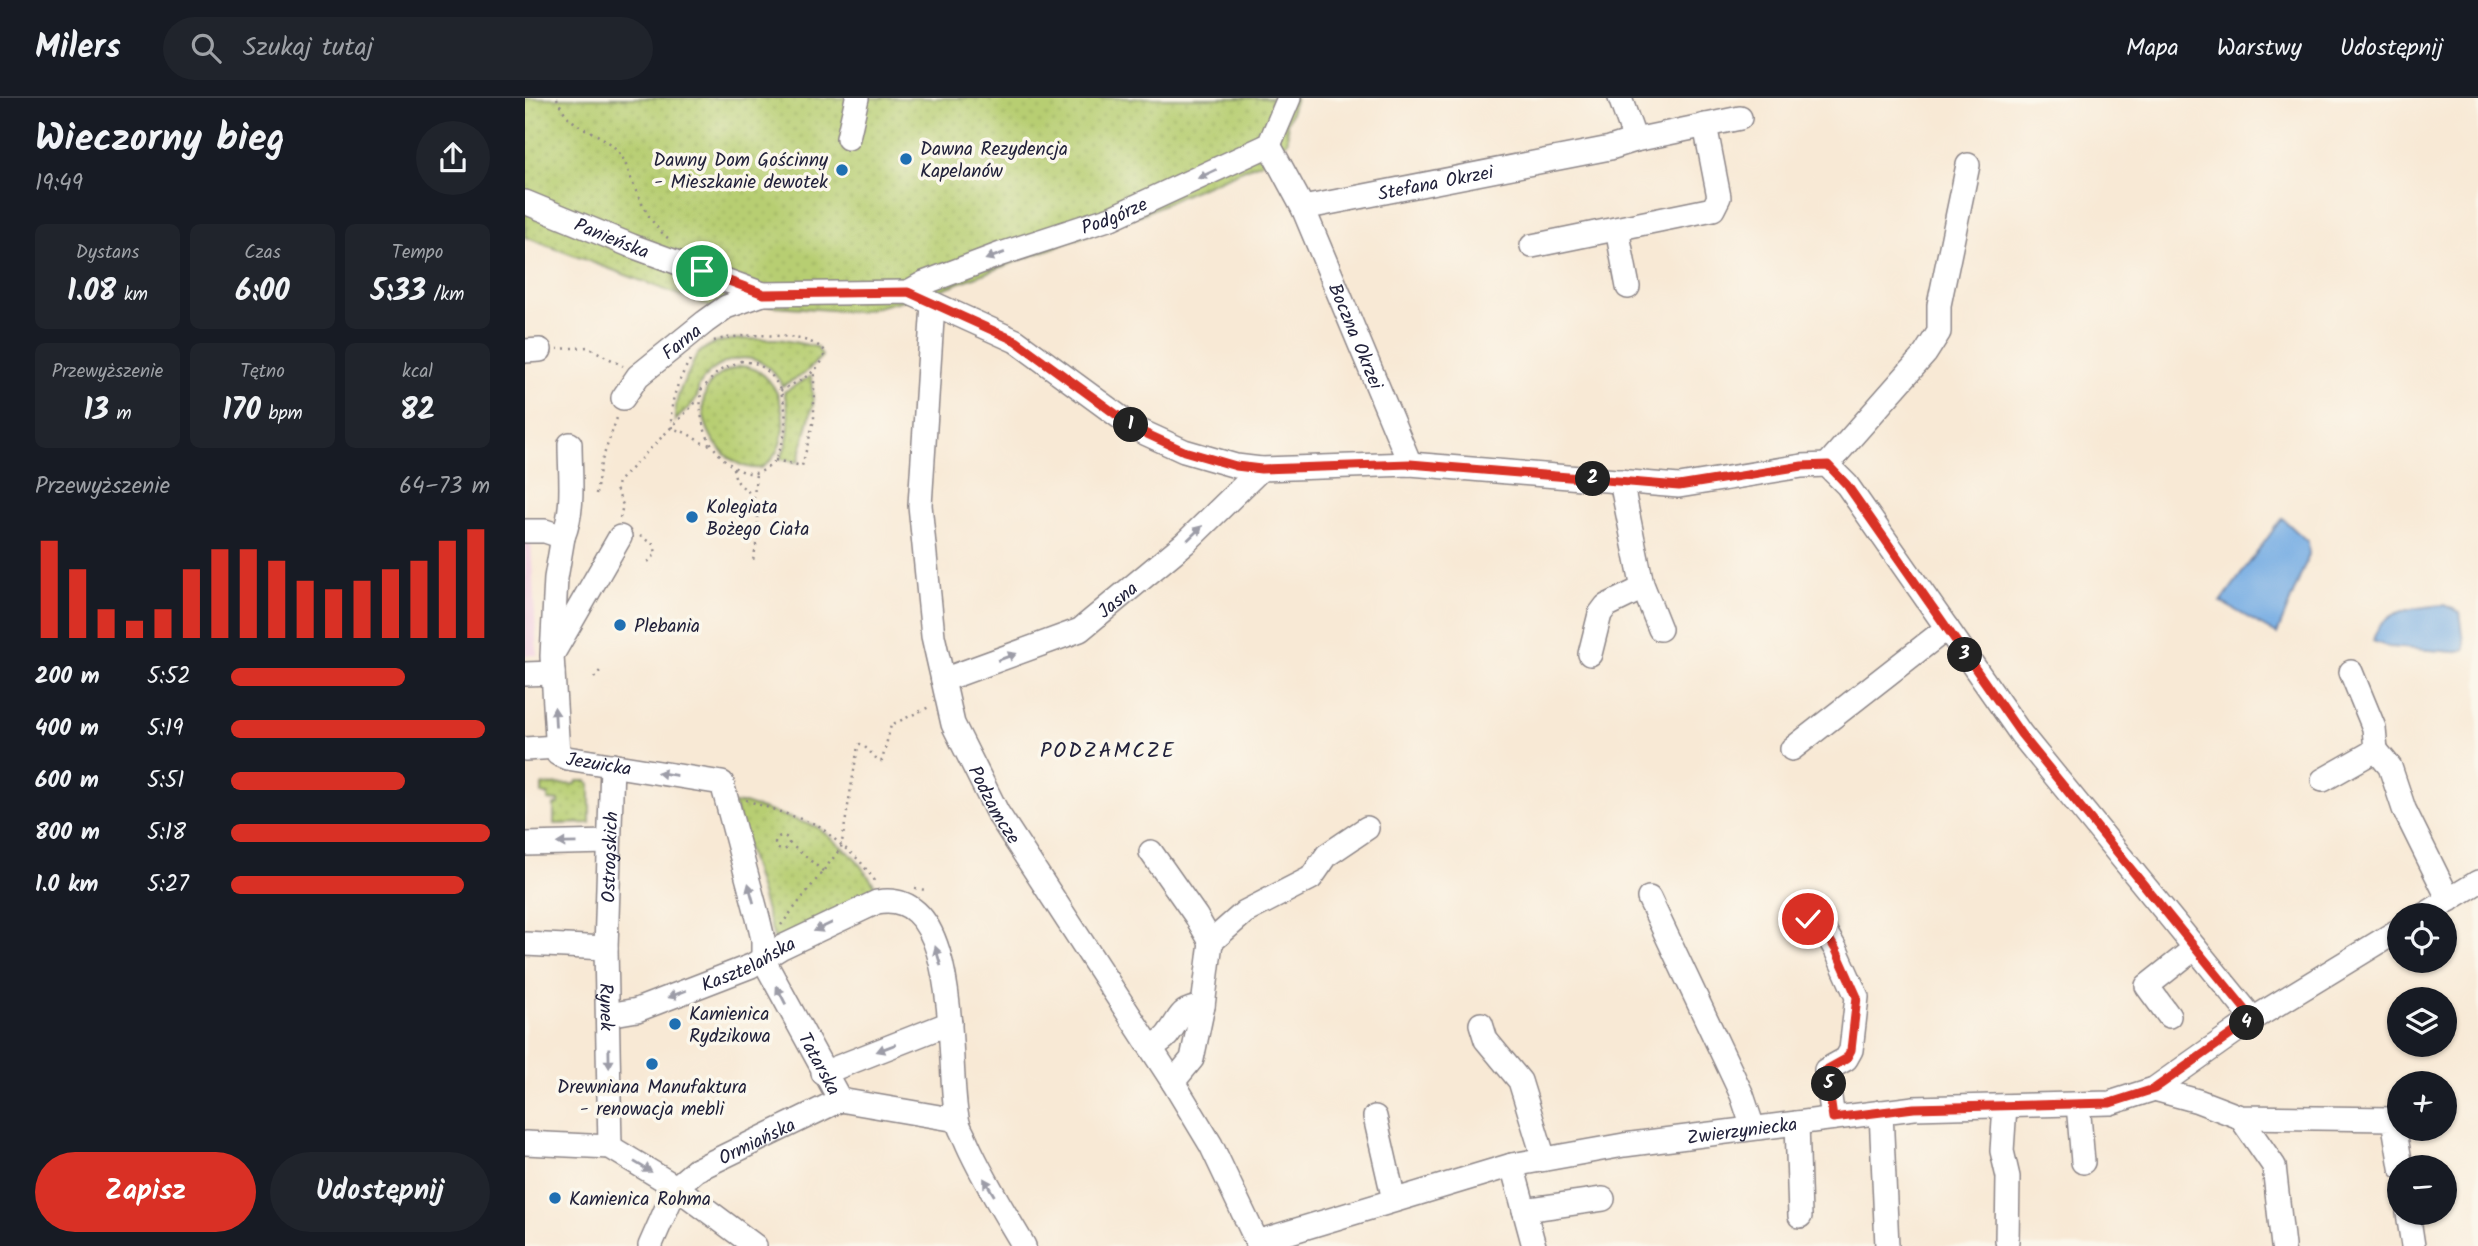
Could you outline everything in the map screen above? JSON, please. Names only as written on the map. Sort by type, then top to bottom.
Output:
[{"type":"street","points":[[848,138],[856,98]]},
{"type":"street","points":[[1289,98],[1269,145],[1303,208]]},
{"type":"street","points":[[1620,98],[1635,140]]},
{"type":"street","name":"Stefana Okrzei","points":[[1303,208],[1609,148],[1740,118]]},
{"type":"street","points":[[1532,246],[1713,209],[1719,197],[1705,125]]},
{"type":"street","name":"Podgórze","points":[[908,292],[924,283],[1001,254],[1111,218],[1269,145]]},
{"type":"street","points":[[908,292],[1016,341],[1136,429],[1184,451],[1236,466],[1261,469],[1410,464],[1679,486],[1802,466],[1828,465],[1925,354],[1939,332],[1939,305],[1968,164]]},
{"type":"street","name":"Panieńska","points":[[525,202],[632,246],[764,294],[908,292]]},
{"type":"street","name":"Boczna Okrzei","points":[[1303,208],[1410,464]]},
{"type":"street","points":[[1617,229],[1627,287]]},
{"type":"street","name":"Farna","points":[[623,398],[638,376],[726,307],[764,294]]},
{"type":"street","name":"Podzamcze","points":[[933,304],[920,505],[933,636],[953,724],[997,812],[1211,1145],[1258,1244]]},
{"type":"street","name":"Jezuicka","points":[[570,444],[569,522],[544,533],[556,578],[553,665],[558,754],[724,791]]},
{"type":"street","points":[[1828,465],[1847,485],[2021,734],[2253,1019]]},
{"type":"street","name":"Jasna","points":[[943,680],[1080,630],[1185,543],[1261,469]]},
{"type":"street","points":[[1621,481],[1643,587],[1660,629]]},
{"type":"street","points":[[525,674],[553,665],[626,530]]},
{"type":"street","points":[[1590,654],[1600,614],[1606,606],[1643,587]]},
{"type":"street","points":[[1792,749],[1947,628]]},
{"type":"street","points":[[2351,672],[2374,728],[2376,750],[2390,767],[2404,809],[2449,900]]},
{"type":"street","points":[[525,749],[557,747]]},
{"type":"street","points":[[2323,780],[2376,750]]},
{"type":"street","name":"Ostrogskich","points":[[606,948],[612,765]]},
{"type":"street","points":[[724,791],[763,939],[763,959]]},
{"type":"street","points":[[1211,942],[1245,912],[1311,878],[1327,855],[1367,828]]},
{"type":"street","points":[[525,844],[609,842]]},
{"type":"street","points":[[1151,852],[1211,942],[1203,1006],[1192,1059],[1173,1082]]},
{"type":"street","points":[[2444,903],[2478,882]]},
{"type":"street","points":[[1649,898],[1742,1095],[1747,1129]]},
{"type":"street","points":[[886,901],[901,903],[913,909],[929,926],[947,989],[957,1120],[980,1172],[1024,1246]]},
{"type":"street","name":"Kasztelańska","points":[[608,1015],[637,1010],[751,967],[782,947],[877,902],[886,901]]},
{"type":"street","points":[[1808,919],[1819,922],[1836,950],[1857,997],[1851,1050],[1846,1059],[1826,1070],[1833,1118]]},
{"type":"street","name":"Zwierzyniecka","points":[[1258,1244],[1512,1165],[1624,1145],[1914,1108],[2110,1103],[2154,1089],[2253,1019],[2387,937]]},
{"type":"street","points":[[525,944],[606,948]]},
{"type":"street","name":"Rynek","points":[[606,948],[610,1147]]},
{"type":"street","points":[[2169,1016],[2147,986],[2195,948]]},
{"type":"street","name":"Tatarska","points":[[763,959],[839,1100],[957,1120]]},
{"type":"street","points":[[1150,1047],[1171,1032],[1177,1017],[1189,1008],[1203,1006]]},
{"type":"street","points":[[1691,1015],[1747,1129]]},
{"type":"street","points":[[823,1073],[950,1023]]},
{"type":"street","points":[[1481,1024],[1486,1040],[1520,1081],[1544,1159]]},
{"type":"street","points":[[2185,1066],[2186,1085],[2194,1100]]},
{"type":"street","points":[[2154,1089],[2240,1117],[2393,1119],[2399,1155]]},
{"type":"street","name":"Ormiańska","points":[[676,1187],[696,1170],[839,1100]]},
{"type":"street","points":[[2078,1104],[2083,1162]]},
{"type":"street","points":[[2004,1105],[2002,1151],[2009,1204],[2007,1241]]},
{"type":"street","points":[[1881,1112],[1887,1246]]},
{"type":"street","points":[[1375,1116],[1394,1200]]},
{"type":"street","points":[[2240,1117],[2274,1166],[2283,1246]]},
{"type":"street","points":[[1797,1123],[1800,1216]]},
{"type":"street","points":[[525,1143],[610,1147],[676,1187],[755,1246]]},
{"type":"street","points":[[1512,1165],[1534,1246]]},
{"type":"street","points":[[650,1246],[676,1187]]},
{"type":"street","points":[[1524,1210],[1603,1199]]},
{"type":"street","points":[[2410,1225],[2413,1246]]},
{"type":"path","points":[[557,98],[568,119],[612,144],[622,156],[653,222],[659,231],[673,242]]},
{"type":"path","points":[[708,344],[724,338],[778,335],[811,342],[825,351],[825,358],[814,370],[780,391]]},
{"type":"path","points":[[532,350],[588,348],[607,356],[638,376]]},
{"type":"path","points":[[672,429],[670,411],[676,388],[693,356]]},
{"type":"path","points":[[741,361],[757,364],[778,384],[780,391],[787,421],[783,443],[775,460],[766,470],[755,473],[733,468],[711,445],[701,416],[701,390],[719,371],[741,361]]},
{"type":"path","points":[[775,460],[802,466],[814,419],[814,370]]},
{"type":"path","points":[[596,494],[601,463],[623,398]]},
{"type":"path","points":[[648,562],[656,553],[654,545],[626,530],[623,505],[616,489],[618,482],[700,401]]},
{"type":"path","points":[[672,429],[688,431],[701,444],[711,445]]},
{"type":"path","points":[[733,468],[734,480],[754,499]]},
{"type":"path","points":[[753,560],[758,541],[754,499],[755,473]]},
{"type":"path","points":[[594,678],[600,671]]},
{"type":"path","points":[[779,927],[842,844],[858,746],[863,745],[882,761],[891,725],[932,706]]},
{"type":"path","points":[[724,791],[818,825],[842,844],[873,877],[886,901]]},
{"type":"path","points":[[789,843],[823,871]]},
{"type":"shaded area","points":[[525,537],[531,540],[537,655],[525,655]]},
{"type":"green space","points":[[525,98],[1296,98],[1287,124],[1288,141],[1260,163],[1138,216],[937,291],[858,312],[761,305],[729,314],[525,237]]},
{"type":"green space","points":[[736,339],[779,339],[817,347],[822,356],[804,374],[782,386],[773,372],[760,362],[743,358],[726,362],[710,372],[698,387],[698,396],[675,421],[675,408],[680,391],[697,356],[706,348],[715,343]]},
{"type":"green space","points":[[741,366],[756,370],[768,380],[777,394],[782,410],[780,443],[773,458],[761,468],[748,467],[725,454],[708,431],[704,418],[703,404],[708,386],[721,375]]},
{"type":"green space","points":[[811,376],[813,404],[798,462],[780,459],[787,442],[789,426],[784,392]]},
{"type":"green space","points":[[577,781],[587,781],[590,784],[590,823],[554,824],[554,805],[559,804],[559,801],[548,800],[548,794],[542,794],[542,785],[576,784]]},
{"type":"green space","points":[[744,803],[817,827],[854,857],[880,892],[779,939],[774,938],[734,804]]},
{"type":"water","points":[[2282,518],[2308,542],[2309,555],[2277,634],[2221,602]]},
{"type":"water","points":[[2444,605],[2460,612],[2465,649],[2455,652],[2389,647],[2373,641],[2377,630],[2391,616],[2411,609]]},
{"type":"place","name":"Dawna Rezydencja Kapelanów","points":[[906,159]]},
{"type":"place","name":"Dawny Dom Gościnny - Mieszkanie dewotek","points":[[842,170]]},
{"type":"place","name":"Kolegiata Bożego Ciała","points":[[692,517]]},
{"type":"place","name":"Plebania","points":[[620,625]]},
{"type":"place","name":"Kamienica Rydzikowa","points":[[675,1024]]},
{"type":"place","name":"Drewniana Manufaktura - renowacja mebli","points":[[652,1064]]},
{"type":"place","name":"Kamienica Rohma","points":[[555,1198]]},
{"type":"district","name":"PODZAMCZE","points":[[1108,750]]},
{"type":"route","points":[[702,271],[764,294],[908,292],[1016,341],[1136,429],[1184,451],[1236,466],[1261,469],[1410,464],[1679,486],[1802,466],[1828,465],[1847,485],[2021,734],[2253,1019],[2154,1089],[2110,1103],[1914,1108],[1833,1118],[1826,1070],[1846,1059],[1851,1050],[1857,997],[1836,950],[1819,922],[1808,919]]}]
